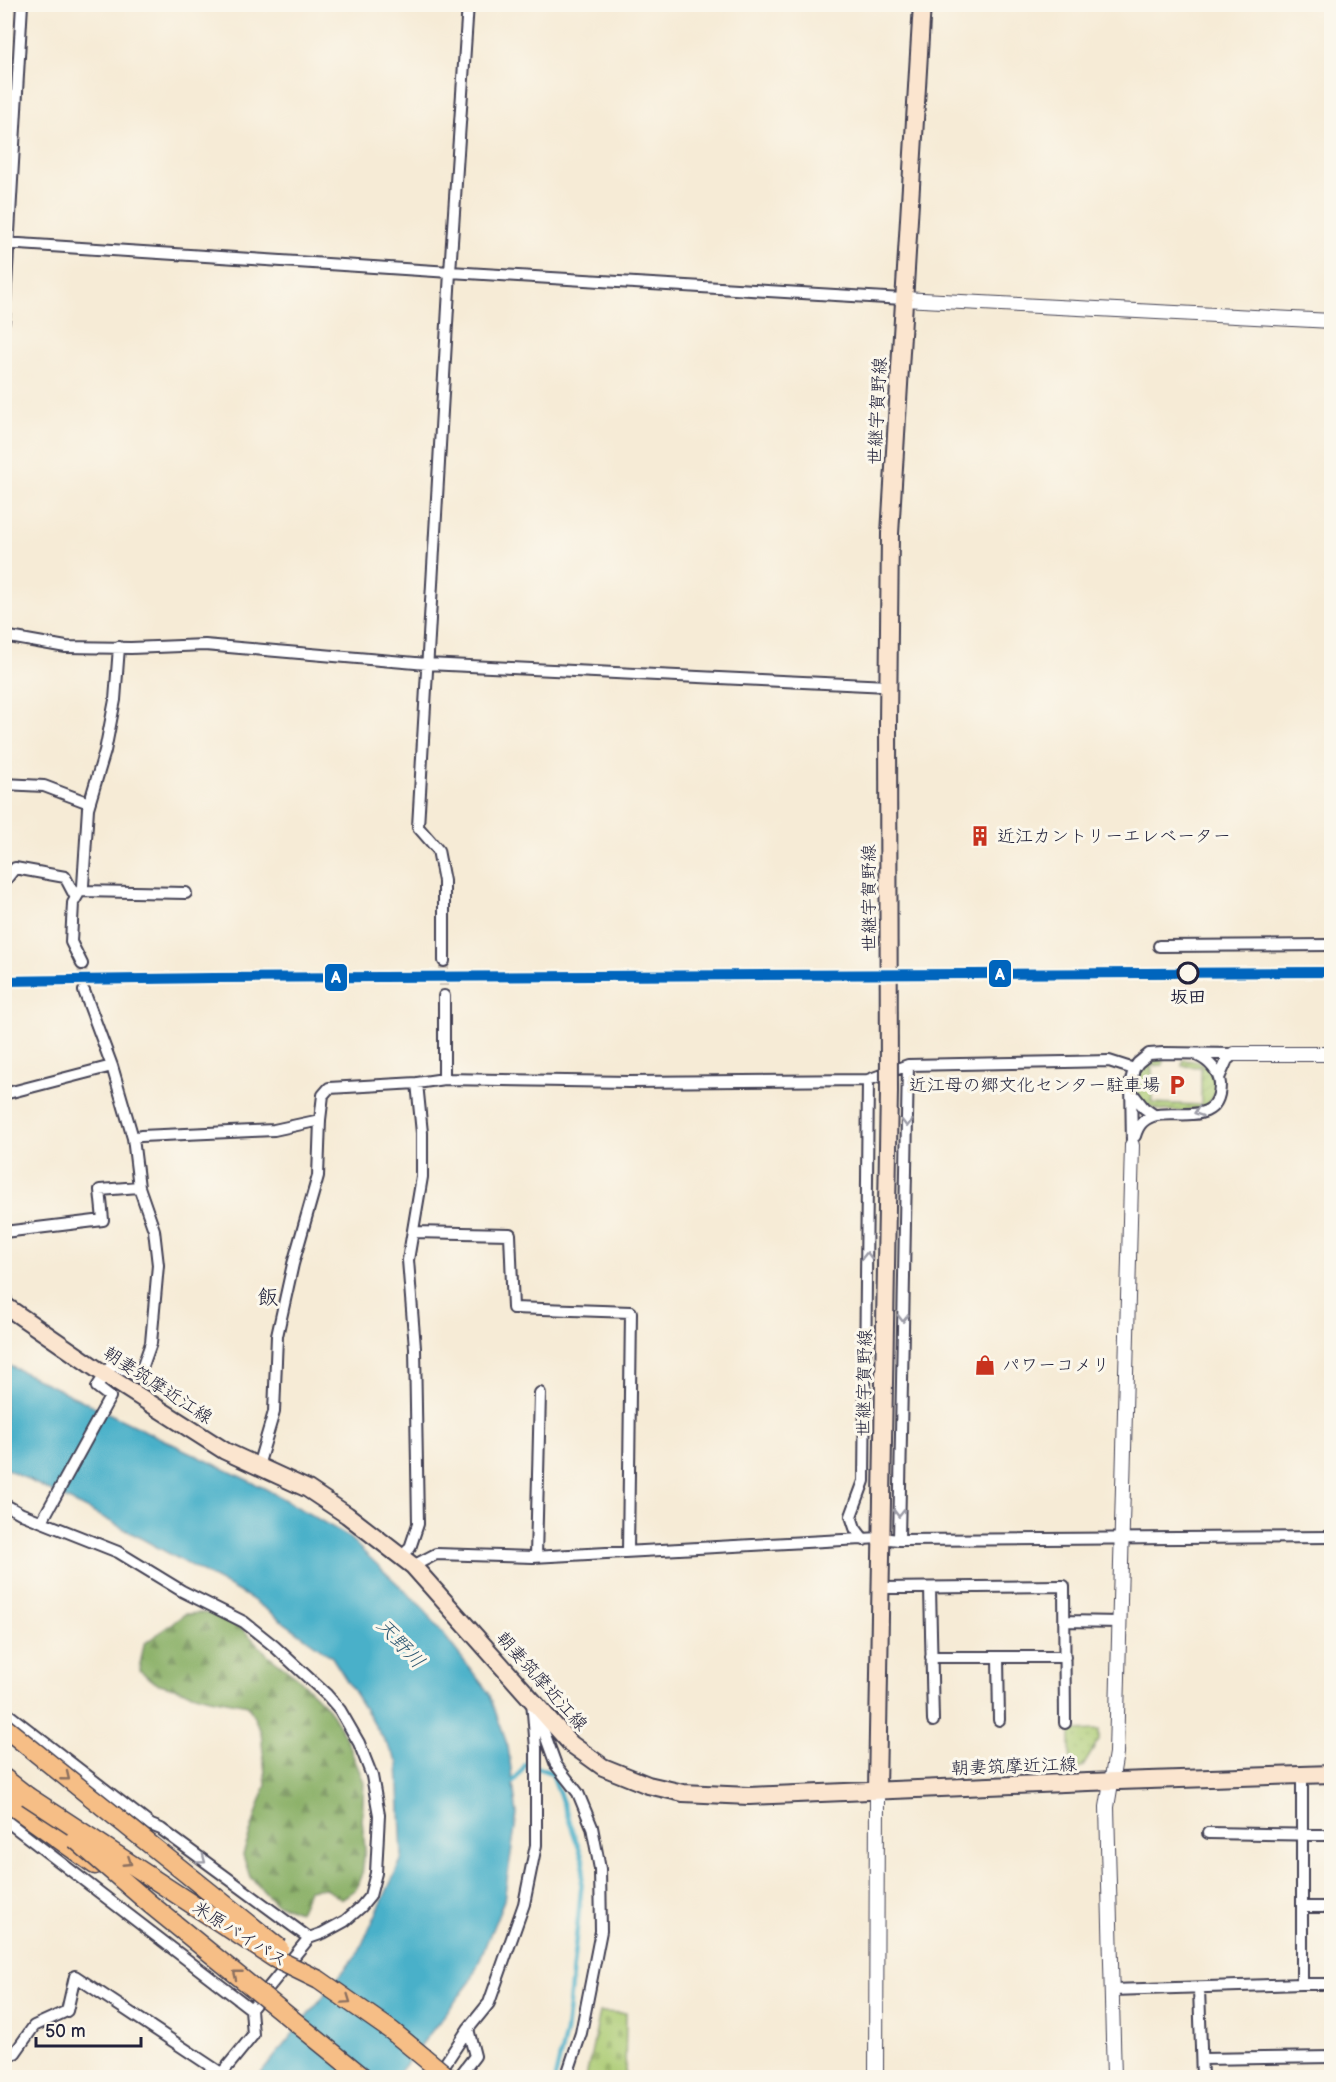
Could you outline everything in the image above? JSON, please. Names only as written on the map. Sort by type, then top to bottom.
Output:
[{"type":"highway","points":[[4,1727],[319,1980]]},
{"type":"highway","name":"米原バイパス","points":[[4,1778],[150,1904],[364,2078]]},
{"type":"highway","name":"米原バイパス","points":[[27,1796],[274,1958],[319,1980],[392,2031],[449,2078]]},
{"type":"highway","points":[[4,1800],[150,1904]]},
{"type":"main road","name":"世継宇賀野線","points":[[877,1791],[879,1588],[872,1539],[889,1092],[890,534],[922,4]]},
{"type":"main road","name":"朝妻筑摩近江線","points":[[6,1306],[104,1374],[225,1451],[308,1489],[347,1515],[407,1561],[570,1744],[603,1767],[648,1785],[683,1793],[748,1796],[1332,1774]]},
{"type":"street","points":[[4,321],[22,4]]},
{"type":"street","points":[[444,961],[444,881],[438,850],[418,827],[468,4]]},
{"type":"street","points":[[7,244],[903,299],[1332,321]]},
{"type":"street","points":[[4,636],[66,647],[205,645],[427,664],[888,686]]},
{"type":"street","points":[[82,964],[71,942],[73,903],[83,886],[89,803],[105,751],[115,700],[119,647]]},
{"type":"street","points":[[4,784],[44,786],[89,803]]},
{"type":"street","points":[[4,882],[15,868],[65,877],[78,895]]},
{"type":"street","points":[[78,895],[186,893]]},
{"type":"street","points":[[1159,946],[1332,945]]},
{"type":"street","points":[[42,1521],[110,1397],[98,1387],[104,1374],[112,1364],[139,1377],[151,1343],[158,1265],[154,1230],[139,1187],[133,1138],[112,1066],[84,991]]},
{"type":"street","points":[[444,996],[444,1079]]},
{"type":"street","points":[[1113,2078],[1107,1807],[1116,1752],[1132,1145],[1131,1080],[1138,1063],[1149,1054],[1332,1054]]},
{"type":"street","points":[[1132,1145],[1141,1122],[1154,1115],[1196,1115],[1211,1107],[1216,1100],[1220,1087],[1219,1078],[1207,1060],[1195,1054]]},
{"type":"street","points":[[1219,1078],[1227,1060],[1234,1054]]},
{"type":"street","points":[[258,1466],[274,1412],[277,1336],[293,1264],[318,1176],[323,1095],[329,1088],[417,1083],[444,1079],[630,1082],[868,1080],[908,1065],[1109,1061],[1134,1069]]},
{"type":"street","points":[[899,1540],[908,1065]]},
{"type":"street","points":[[4,1094],[112,1066]]},
{"type":"street","points":[[868,1080],[864,1481],[851,1516],[855,1528],[872,1539]]},
{"type":"street","points":[[417,1083],[422,1133],[422,1177],[408,1260],[415,1348],[418,1524],[407,1561],[436,1554],[536,1557],[872,1539],[1332,1537]]},
{"type":"street","points":[[1132,1094],[1144,1108],[1154,1115]]},
{"type":"street","points":[[133,1138],[274,1130],[320,1120]]},
{"type":"street","points":[[4,1232],[103,1220],[100,1190],[139,1187]]},
{"type":"street","points":[[413,1232],[510,1234],[513,1308],[631,1312],[628,1552]]},
{"type":"street","points":[[4,1290],[6,1306]]},
{"type":"street","points":[[536,1557],[540,1393]]},
{"type":"street","points":[[4,1504],[22,1514],[118,1552],[182,1591],[244,1622],[311,1679],[340,1710],[359,1743],[372,1776],[379,1815],[376,1873],[370,1896],[362,1907],[345,1921],[309,1938],[251,2009],[253,2036],[219,2075],[75,1976],[67,2011],[34,2026],[15,2053],[4,2051]]},
{"type":"street","points":[[879,1588],[1064,1586],[1065,1723]]},
{"type":"street","points":[[930,1587],[933,1721]]},
{"type":"street","points":[[1065,1621],[1120,1623]]},
{"type":"street","points":[[932,1657],[1065,1657]]},
{"type":"street","points":[[998,1657],[999,1720]]},
{"type":"street","points":[[436,2078],[468,2029],[489,2004],[524,1904],[536,1845],[536,1748],[532,1701]]},
{"type":"street","points":[[532,1701],[556,1765],[578,1793],[592,1827],[600,1869],[601,1931],[581,2033],[566,2078]]},
{"type":"street","points":[[4,1711],[151,1825],[161,1829],[309,1938]]},
{"type":"street","points":[[1302,1775],[1302,1984]]},
{"type":"street","points":[[876,2078],[877,1791]]},
{"type":"street","points":[[4,1819],[251,2009]]},
{"type":"street","points":[[1208,1833],[1332,1835]]},
{"type":"street","points":[[1303,1907],[1332,1907]]},
{"type":"street","points":[[1112,1990],[1332,1984]]},
{"type":"street","points":[[1199,1988],[1202,2078]]},
{"type":"street","points":[[458,2078],[475,2056],[468,2029]]},
{"type":"street","points":[[1202,2059],[1332,2057]]},
{"type":"green space","points":[[1163,1059],[1163,1065],[1152,1066],[1152,1103],[1201,1105],[1201,1067],[1182,1066],[1183,1060],[1198,1062],[1210,1069],[1215,1089],[1210,1102],[1205,1106],[1184,1111],[1159,1110],[1145,1104],[1137,1093],[1138,1075],[1148,1063]]},
{"type":"green space","points":[[185,1614],[212,1614],[242,1628],[268,1655],[297,1677],[328,1708],[344,1734],[364,1782],[362,1820],[365,1848],[362,1876],[355,1890],[341,1899],[325,1888],[309,1890],[299,1912],[275,1903],[250,1877],[243,1855],[266,1784],[261,1732],[248,1705],[210,1698],[156,1683],[139,1670],[144,1644]]},
{"type":"green space","points":[[1099,1730],[1099,1740],[1082,1768],[1070,1769],[1070,1731]]},
{"type":"green space","points":[[600,2012],[626,2013],[625,2077],[586,2077]]},
{"type":"water","name":"天野川","points":[[4,1363],[266,1489],[346,1535],[423,1608],[489,1693],[508,1747],[517,1814],[504,1900],[471,1981],[396,2077],[258,2077],[358,1953],[402,1858],[398,1762],[332,1657],[250,1598],[104,1518],[5,1468]]},
{"type":"waterway","points":[[509,1782],[513,1782],[526,1764],[552,1773],[584,1862],[566,2032],[555,2078]]},
{"type":"tunnel","points":[[444,961],[444,996]]},
{"type":"tunnel","points":[[82,964],[84,991]]},
{"type":"transit line","name":"A","points":[[4,981],[1332,972]]},
{"type":"place","name":"近江カントリーエレベーター","points":[[980,836]]},
{"type":"place","name":"坂田","points":[[1188,973]]},
{"type":"place","name":"近江母の郷文化センター駐車場","points":[[1177,1085]]},
{"type":"place","name":"パワーコメリ","points":[[985,1365]]},
{"type":"district","name":"飯","points":[[268,1297]]}]
